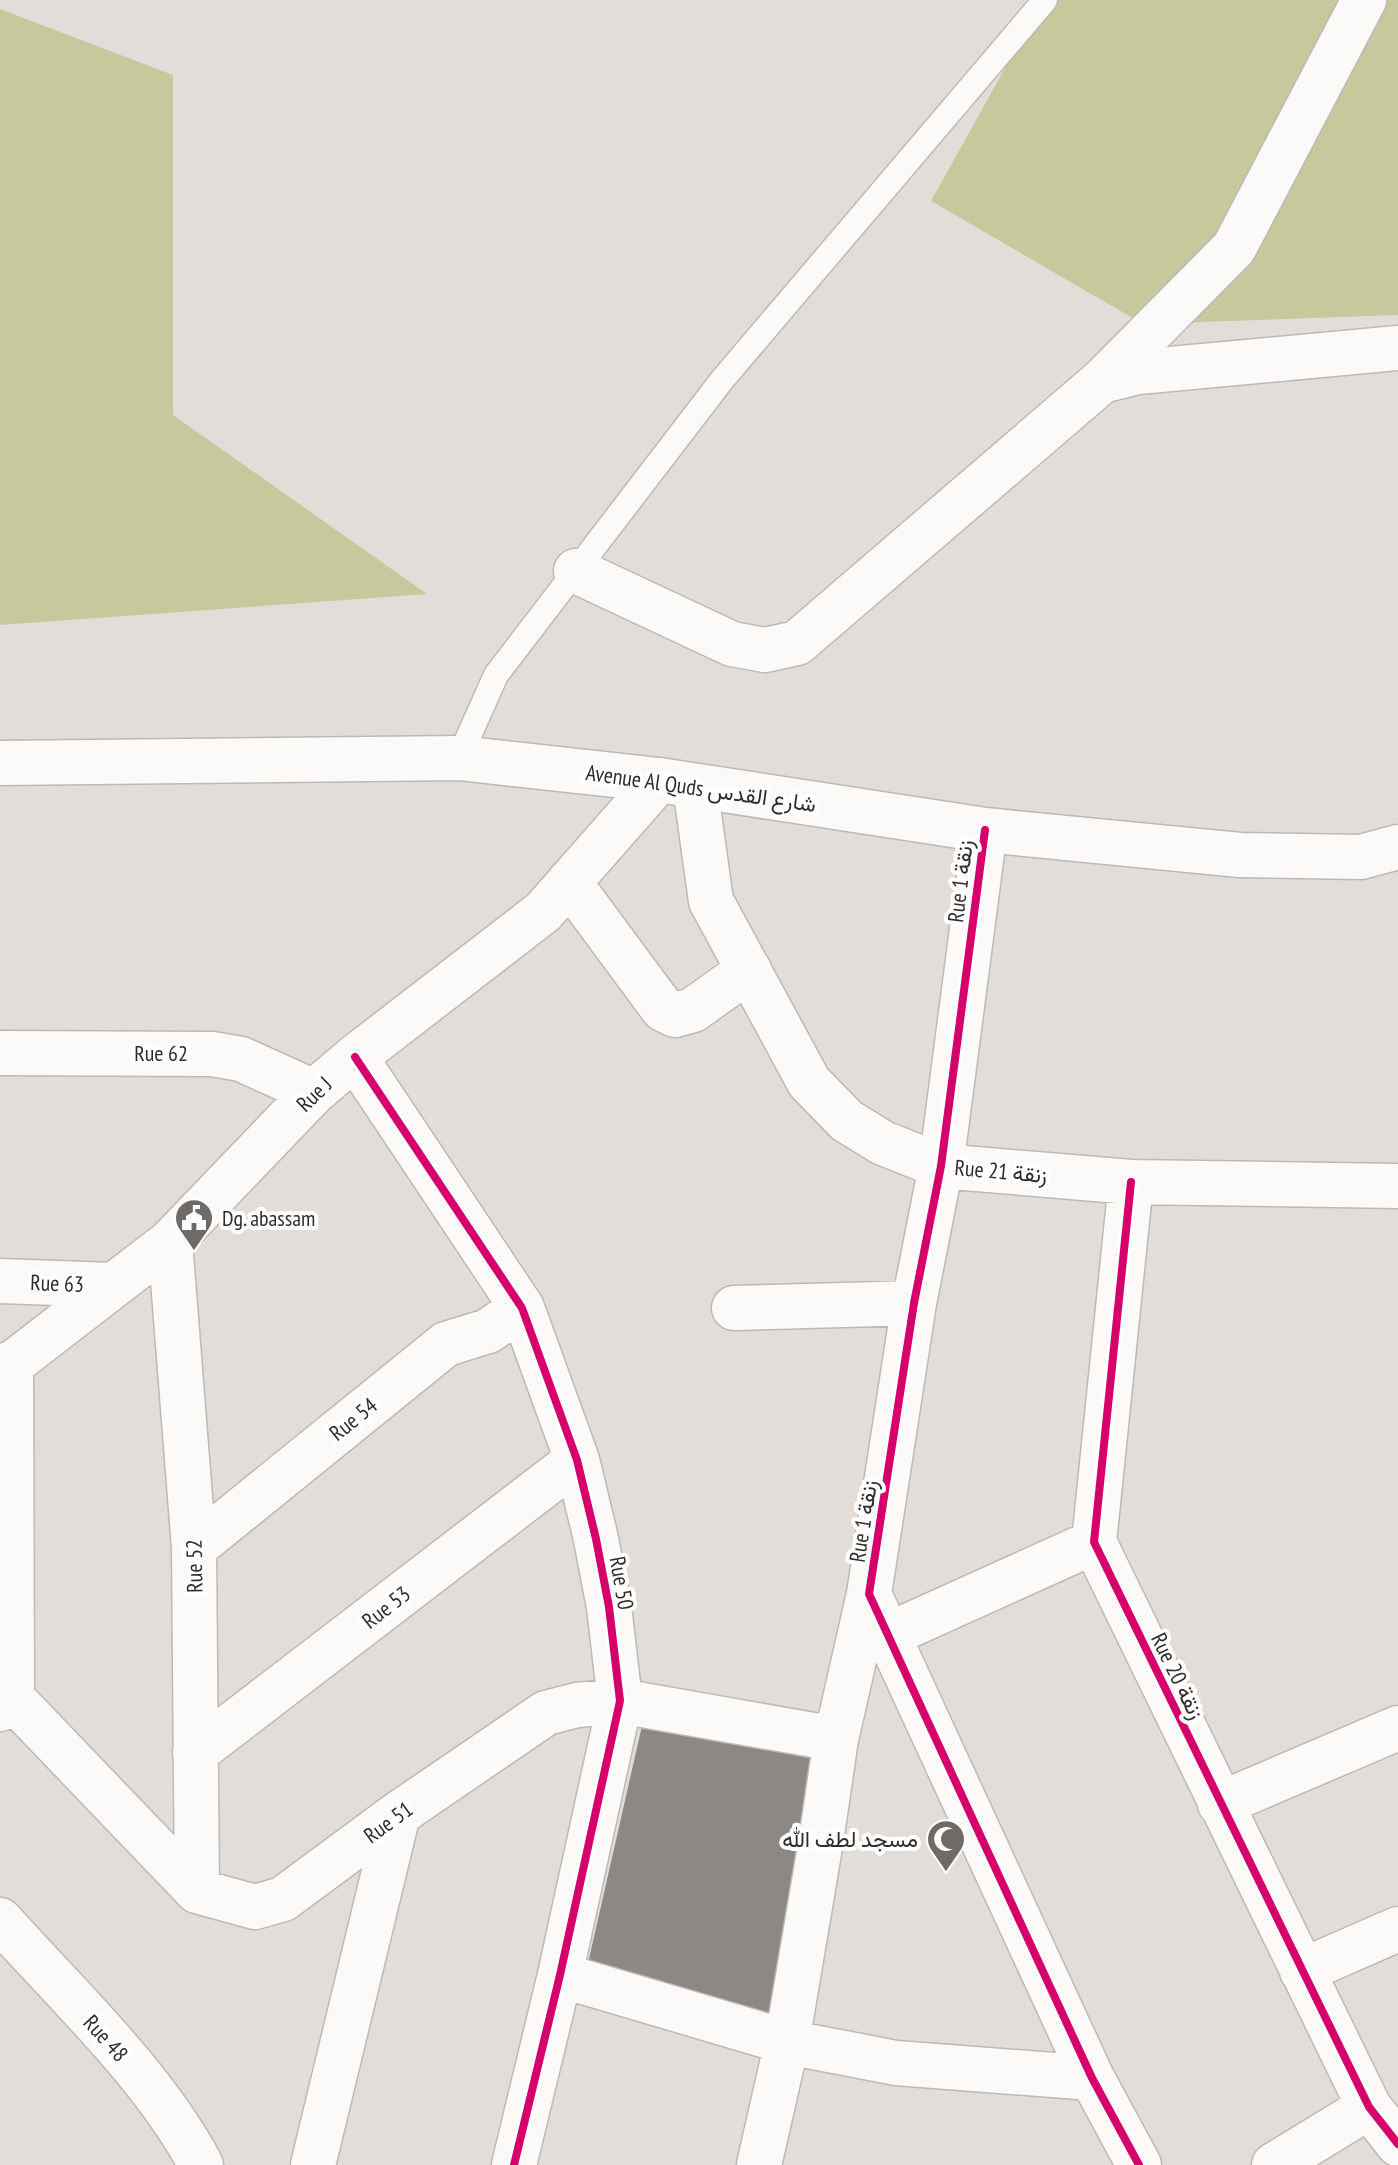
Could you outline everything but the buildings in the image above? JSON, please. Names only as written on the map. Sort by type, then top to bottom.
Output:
[{"type":"street","points":[[576,571],[732,644],[765,650],[797,643],[1102,381],[1234,248],[1364,0]]},
{"type":"street","points":[[1102,381],[1138,372],[1398,348]]},
{"type":"street","name":"Avenue Al Quds شارع القدس","points":[[0,763],[459,758],[677,783],[985,830],[1240,855],[1361,857],[1398,847]]},
{"type":"street","name":"Rue J","points":[[5,1368],[170,1242],[314,1092],[543,912],[569,882],[677,783]]},
{"type":"street","name":"Rue 21 زنقة","points":[[677,783],[711,901],[809,1082],[847,1121],[883,1143],[941,1166],[1131,1182],[1398,1186]]},
{"type":"street","name":"Rue 1 زنقة","points":[[985,830],[941,1166],[914,1303],[869,1594],[1092,2078],[1139,2165]]},
{"type":"street","points":[[569,882],[663,1009],[675,1015],[693,1010],[749,970]]},
{"type":"street","name":"Rue 62","points":[[0,1053],[212,1054],[241,1059],[314,1092]]},
{"type":"street","name":"Rue 50","points":[[355,1057],[522,1308],[577,1460],[609,1607],[620,1701],[560,1975],[514,2165]]},
{"type":"street","points":[[888,1635],[1094,1542],[1131,1182]]},
{"type":"street","name":"Rue 52","points":[[170,1242],[194,1548],[197,1891]]},
{"type":"street","name":"Rue 63","points":[[0,1281],[113,1285]]},
{"type":"street","points":[[734,1308],[914,1303]]},
{"type":"street","name":"Rue 54","points":[[194,1548],[446,1344],[488,1331],[522,1308]]},
{"type":"street","points":[[5,1368],[6,1704],[197,1891]]},
{"type":"street","name":"Rue 53","points":[[195,1753],[577,1460]]},
{"type":"street","name":"Rue 20 زنقة","points":[[1094,1542],[1369,2107],[1398,2144]]},
{"type":"street","points":[[759,2165],[787,2042],[836,1739],[869,1594]]},
{"type":"street","name":"Rue 51","points":[[197,1891],[255,1907],[283,1899],[398,1814],[546,1713],[577,1705],[620,1701],[836,1739]]},
{"type":"street","points":[[1220,1804],[1398,1728]]},
{"type":"street","points":[[313,2165],[398,1814]]},
{"type":"street","name":"Rue 48","points":[[0,1920],[155,2092],[184,2133],[201,2165]]},
{"type":"street","points":[[1302,1971],[1398,1929]]},
{"type":"street","points":[[560,1975],[787,2042],[896,2063],[1092,2078]]},
{"type":"street","points":[[1274,2165],[1369,2107]]},
{"type":"lane","points":[[459,758],[496,675],[722,380],[1045,0]]},
{"type":"green space","points":[[1043,0],[1398,0],[1398,315],[1143,324],[931,201]]},
{"type":"green space","points":[[0,9],[173,75],[173,415],[427,594],[0,625]]},
{"type":"cycle path","points":[[985,830],[941,1166],[914,1303],[869,1594],[1092,2078],[1139,2165]]},
{"type":"cycle path","points":[[355,1057],[522,1308],[577,1460],[609,1607],[620,1701],[560,1975],[514,2165]]},
{"type":"cycle path","points":[[1131,1182],[1094,1542],[1369,2107],[1398,2144]]},
{"type":"place","name":"Dg. abassam","points":[[194,1252]]},
{"type":"place","name":"مسجد لطف الله","points":[[946,1873]]}]
